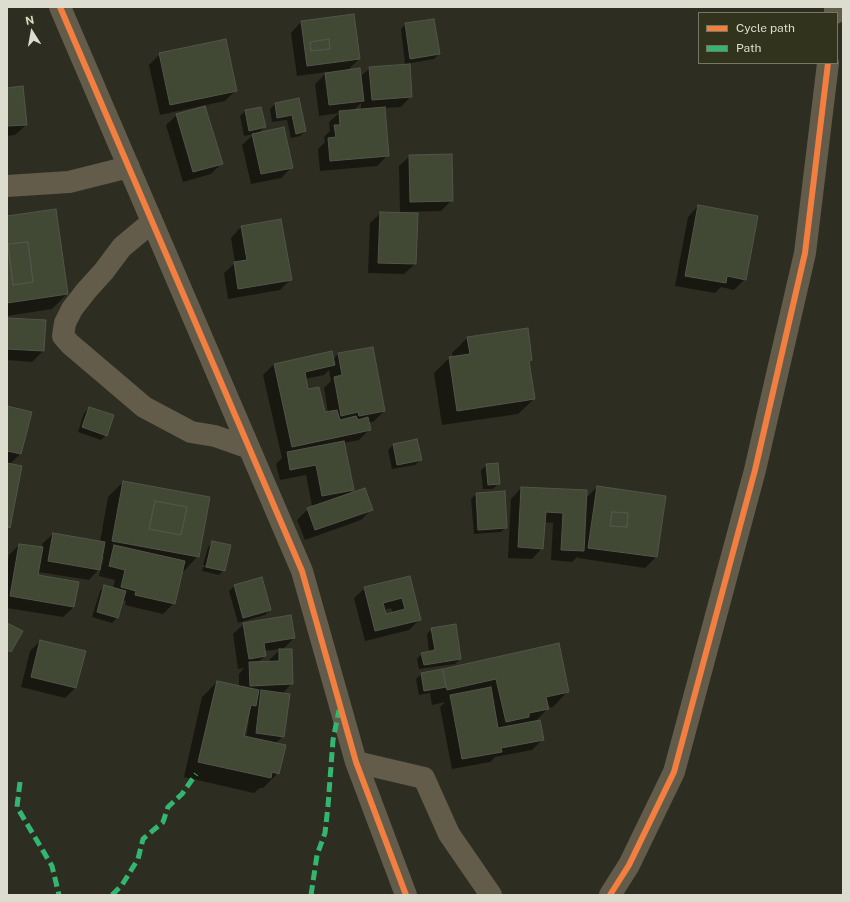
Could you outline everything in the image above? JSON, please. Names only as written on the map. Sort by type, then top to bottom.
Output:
[{"type":"street","points":[[60,7],[302,571],[356,762],[406,895]]},
{"type":"street","points":[[610,895],[629,865],[674,772],[755,470],[805,253],[828,64]]},
{"type":"street","points":[[7,186],[69,182],[129,167]]},
{"type":"street","points":[[152,222],[122,247],[104,271],[81,297],[72,309],[65,323],[63,336],[70,344],[144,407],[191,432],[215,436],[249,448]]},
{"type":"street","points":[[356,762],[424,778],[449,834],[491,895]]},
{"type":"building","points":[[354,14],[360,59],[307,66],[301,21]],"holes":[[[329,39],[330,49],[311,51],[310,42]]]},
{"type":"building","points":[[434,19],[440,54],[410,59],[405,23]]},
{"type":"building","points":[[226,39],[237,91],[170,105],[159,53]]},
{"type":"building","points":[[329,39],[330,49],[311,51],[310,42]]},
{"type":"building","points":[[410,64],[412,97],[372,100],[369,67]]},
{"type":"building","points":[[360,68],[364,101],[329,105],[325,73]]},
{"type":"building","points":[[23,86],[27,125],[7,126],[7,88]]},
{"type":"building","points":[[299,98],[306,131],[296,134],[292,115],[277,118],[275,103]]},
{"type":"building","points":[[205,106],[223,164],[193,172],[176,114]]},
{"type":"building","points":[[261,107],[266,127],[249,131],[245,110]]},
{"type":"building","points":[[385,107],[389,156],[330,161],[328,138],[336,137],[334,125],[340,125],[339,111]]},
{"type":"building","points":[[284,127],[293,168],[261,174],[252,134]]},
{"type":"building","points":[[452,154],[453,201],[410,202],[409,155]]},
{"type":"building","points":[[698,205],[758,216],[746,280],[727,276],[726,283],[685,276]]},
{"type":"building","points":[[56,209],[68,294],[7,303],[7,216]],"holes":[[[28,242],[33,282],[13,285],[8,244]]]},
{"type":"building","points":[[380,212],[418,213],[416,264],[378,263]]},
{"type":"building","points":[[281,219],[292,280],[238,289],[234,262],[247,260],[241,226]]},
{"type":"building","points":[[28,242],[33,282],[13,285],[8,244]]},
{"type":"building","points":[[7,318],[46,320],[44,351],[7,349]]},
{"type":"building","points":[[528,328],[532,360],[529,361],[535,399],[457,411],[449,357],[470,354],[467,337]]},
{"type":"building","points":[[373,347],[385,411],[359,416],[358,412],[341,416],[334,377],[342,375],[338,353]]},
{"type":"building","points":[[332,351],[335,365],[305,372],[308,389],[319,387],[325,412],[337,410],[340,420],[356,416],[358,420],[368,417],[371,430],[292,447],[274,364]]},
{"type":"building","points":[[7,406],[32,412],[21,454],[7,451]]},
{"type":"building","points":[[89,407],[114,415],[107,436],[82,427]]},
{"type":"building","points":[[417,439],[422,460],[397,465],[393,444]]},
{"type":"building","points":[[344,441],[354,490],[322,496],[316,465],[290,470],[287,452]]},
{"type":"building","points":[[7,463],[22,466],[10,528],[7,527]]},
{"type":"building","points":[[498,463],[500,484],[488,485],[486,464]]},
{"type":"building","points":[[123,481],[210,497],[199,557],[112,541]],"holes":[[[155,501],[187,507],[181,535],[149,529]]]},
{"type":"building","points":[[597,486],[666,496],[657,557],[588,548]],"holes":[[[612,512],[628,513],[627,527],[610,526]]]},
{"type":"building","points":[[521,487],[587,490],[584,551],[561,550],[563,513],[546,512],[543,549],[518,547]]},
{"type":"building","points":[[365,488],[373,510],[315,530],[307,508]]},
{"type":"building","points":[[505,491],[507,528],[478,530],[476,493]]},
{"type":"building","points":[[155,501],[187,507],[181,535],[149,529]]},
{"type":"building","points":[[612,512],[628,513],[627,527],[610,526]]},
{"type":"building","points":[[53,533],[105,542],[100,570],[48,561]]},
{"type":"building","points":[[212,541],[231,545],[225,571],[206,567]]},
{"type":"building","points":[[19,544],[43,547],[38,575],[79,582],[74,607],[10,596]]},
{"type":"building","points":[[114,545],[185,561],[175,604],[135,595],[136,591],[121,587],[125,570],[109,566]]},
{"type":"building","points":[[410,576],[421,620],[375,631],[364,587]],"holes":[[[402,598],[405,609],[386,614],[383,603]]]},
{"type":"building","points":[[262,577],[271,610],[243,618],[234,585]]},
{"type":"building","points":[[104,585],[126,591],[118,618],[97,612]]},
{"type":"building","points":[[291,615],[295,638],[264,643],[266,656],[249,659],[243,623]]},
{"type":"building","points":[[7,623],[23,631],[11,652],[7,650]]},
{"type":"building","points":[[456,624],[461,659],[424,665],[421,653],[435,650],[431,628]]},
{"type":"building","points":[[40,640],[86,651],[76,688],[31,677]]},
{"type":"building","points":[[559,643],[569,692],[546,697],[549,709],[529,713],[529,717],[506,722],[496,679],[447,690],[443,669]]},
{"type":"building","points":[[279,649],[292,649],[293,684],[250,686],[249,662],[279,661]]},
{"type":"building","points":[[442,669],[446,687],[424,691],[421,673]]},
{"type":"building","points":[[217,681],[259,690],[256,706],[251,705],[244,736],[286,745],[279,774],[272,772],[271,778],[198,762]]},
{"type":"building","points":[[491,687],[498,728],[540,720],[544,740],[501,748],[502,752],[462,759],[450,695]]},
{"type":"building","points":[[261,690],[290,694],[284,737],[256,733]]},
{"type":"marked path","points":[[311,895],[317,855],[325,833],[333,740],[339,710]]},
{"type":"marked path","points":[[112,895],[122,885],[138,859],[143,839],[163,822],[168,807],[182,794],[196,774]]},
{"type":"marked path","points":[[20,782],[17,807],[52,866],[59,895]]},
{"type":"cycle path","points":[[60,7],[302,571],[356,762],[406,895]]},
{"type":"cycle path","points":[[610,895],[629,865],[674,772],[755,470],[805,253],[828,64]]}]
